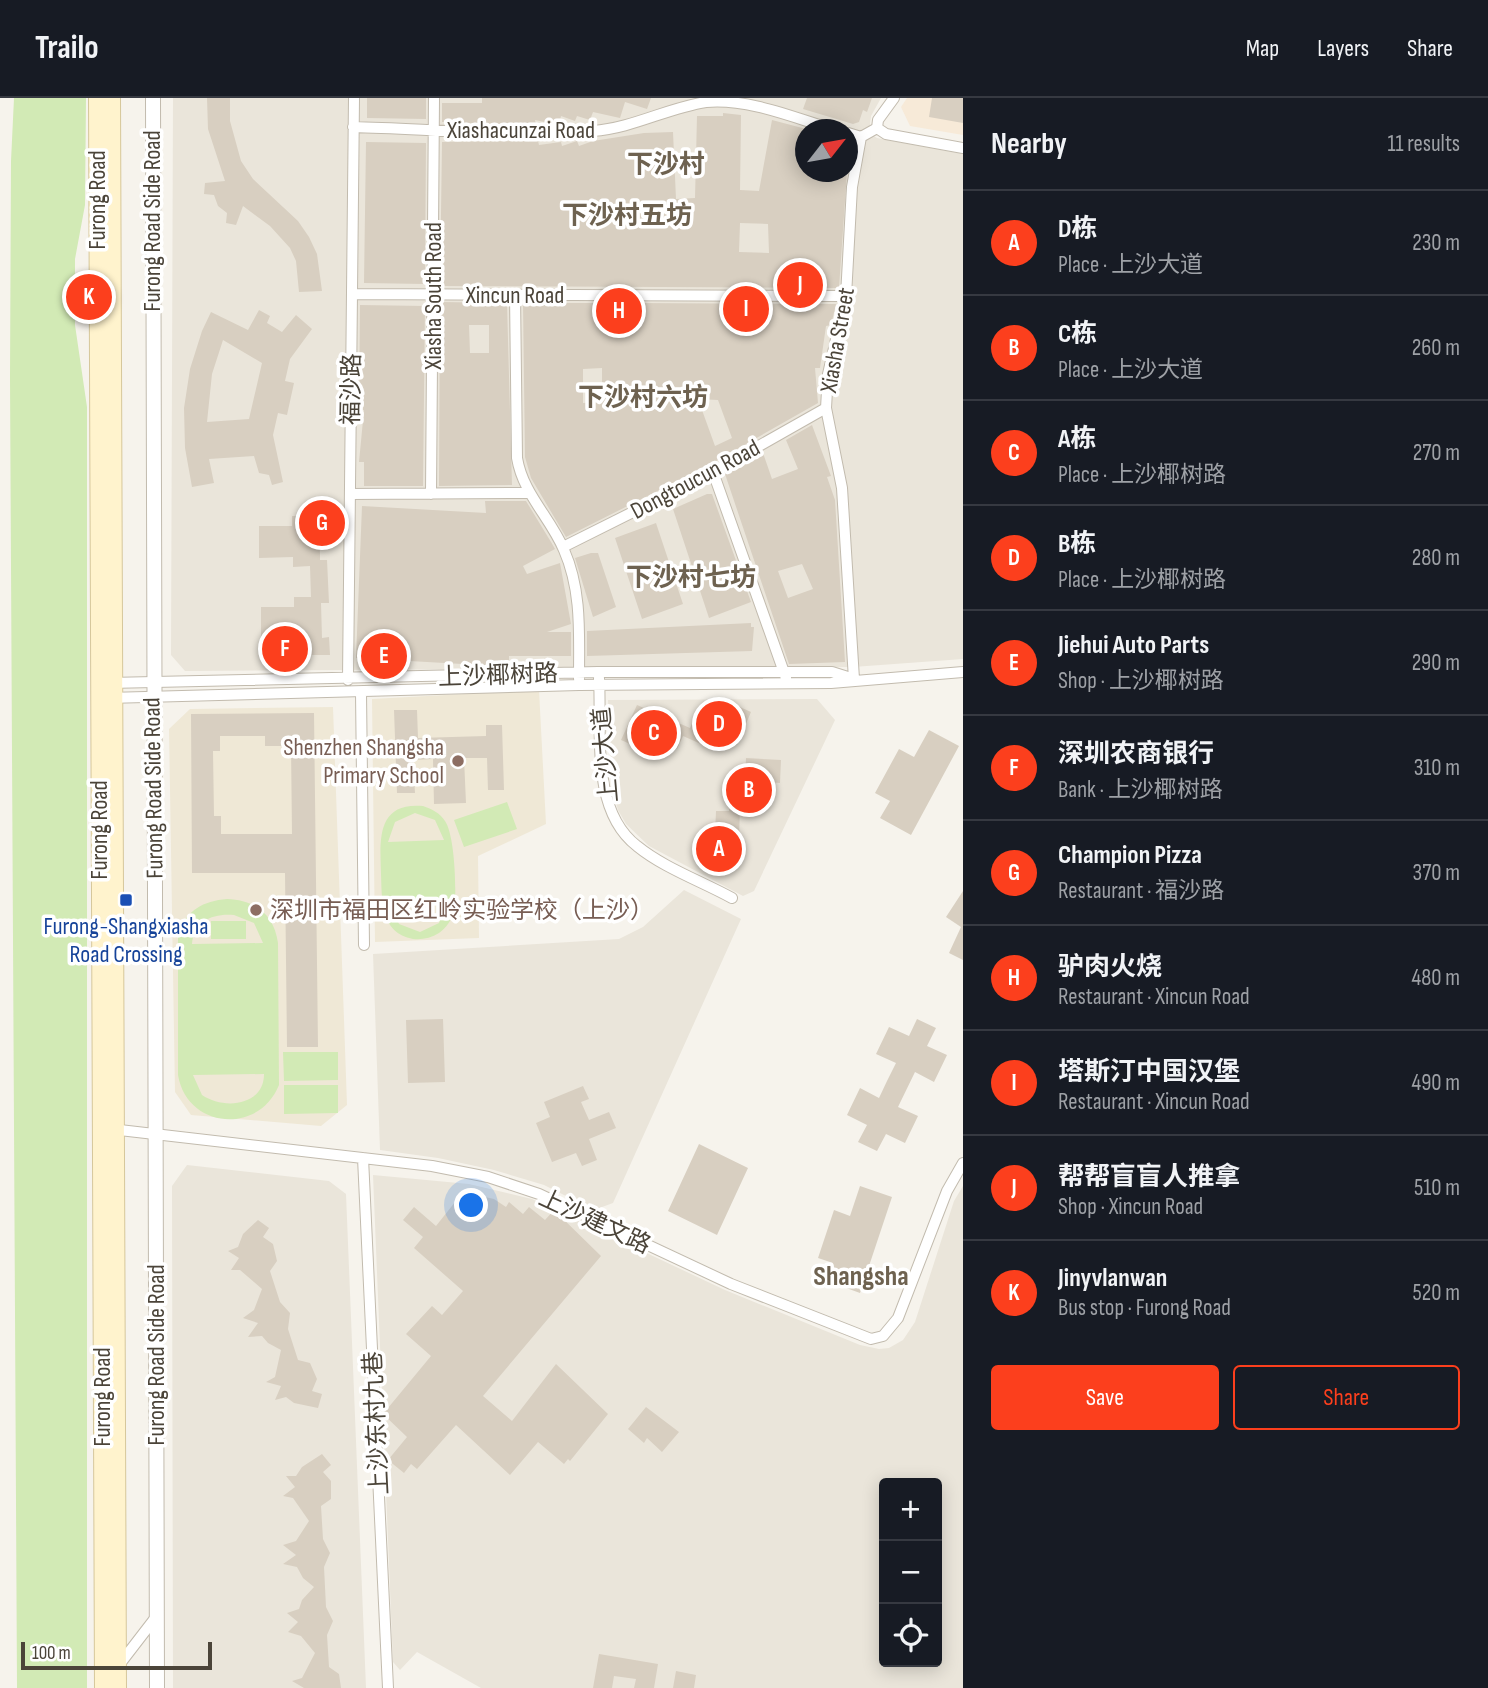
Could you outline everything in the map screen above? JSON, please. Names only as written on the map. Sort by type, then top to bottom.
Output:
[{"type":"main road","name":"Furong Road","points":[[97,98],[106,691],[108,1129],[103,1688]]},
{"type":"main road","name":"Furong Road","points":[[106,691],[112,98]]},
{"type":"main road","name":"Furong Road","points":[[108,1129],[118,1688]]},
{"type":"street","name":"Furong Road Side Road","points":[[153,98],[152,690],[157,1688]]},
{"type":"street","name":"福沙路","points":[[348,680],[354,98]]},
{"type":"street","name":"Xiasha South Road","points":[[431,494],[434,98]]},
{"type":"street","points":[[877,128],[878,120],[894,98]]},
{"type":"street","name":"Xiashacunzai Road","points":[[353,127],[591,131],[639,123],[708,101],[734,102],[795,119]]},
{"type":"street","points":[[858,136],[877,128]]},
{"type":"street","points":[[877,128],[886,134],[963,148]]},
{"type":"street","name":"Xiasha Street","points":[[854,679],[842,488],[826,408],[828,374],[846,296],[852,187],[861,137]]},
{"type":"street","name":"Xincun Road","points":[[353,294],[846,296]]},
{"type":"street","points":[[515,295],[517,458],[529,493],[563,547],[579,600],[579,685]]},
{"type":"street","name":"Dongtoucun Road","points":[[563,547],[713,472],[826,408]]},
{"type":"street","points":[[713,472],[786,678]]},
{"type":"street","points":[[350,494],[529,493]]},
{"type":"street","name":"上沙椰树路","points":[[106,691],[598,672],[786,678]]},
{"type":"street","name":"上沙大道","points":[[598,672],[604,789],[611,815],[628,838],[644,851],[732,898]]},
{"type":"street","name":"上沙椰树路","points":[[152,690],[361,692],[786,678],[832,672],[854,679],[963,672]]},
{"type":"street","points":[[361,692],[364,945]]},
{"type":"street","name":"上沙建文路","points":[[108,1129],[463,1170],[515,1185],[731,1283],[871,1339],[887,1333],[898,1318],[947,1191],[963,1163]]},
{"type":"street","name":"上沙东村九巷","points":[[363,1158],[388,1688]]},
{"type":"street","points":[[118,1667],[157,1616]]},
{"type":"shaded area","points":[[173,98],[881,98],[871,116],[869,133],[877,138],[963,154],[963,659],[853,667],[185,671],[171,655]]},
{"type":"shaded area","points":[[907,98],[963,98],[963,135],[910,126],[901,107]]},
{"type":"shaded area","name":"Shenzhen Shangsha Primary School","points":[[539,690],[546,824],[478,856],[479,938],[375,942],[372,699]]},
{"type":"shaded area","points":[[817,699],[835,720],[754,891],[743,896],[649,846],[626,824],[618,810],[612,788],[608,700]]},
{"type":"shaded area","name":"深圳市福田区红岭实验学校（上沙）","points":[[333,707],[347,1105],[321,1126],[191,1115],[175,1092],[169,729],[190,709]]},
{"type":"shaded area","points":[[684,890],[741,919],[613,1203],[594,1210],[544,1185],[494,1170],[438,1158],[380,1150],[373,954],[619,939],[643,927]]},
{"type":"shaded area","points":[[187,1165],[329,1181],[346,1194],[366,1688],[173,1688],[172,1186]]},
{"type":"shaded area","points":[[373,1175],[469,1184],[532,1199],[725,1290],[860,1345],[879,1349],[889,1348],[903,1340],[915,1322],[954,1201],[963,1186],[963,1688],[481,1688],[417,1652],[400,1670],[393,1662]]},
{"type":"green space","points":[[14,98],[86,98],[85,205],[75,259],[75,325],[87,407],[87,1688],[17,1688],[10,378]]},
{"type":"green space","points":[[507,802],[517,829],[464,847],[454,820]]},
{"type":"green space","points":[[408,806],[423,806],[441,816],[448,828],[453,851],[453,914],[442,931],[423,939],[402,936],[394,930],[383,904],[381,836],[389,817],[396,810]],"holes":[[[415,813],[435,820],[444,840],[388,842],[395,822]],[[446,902],[439,923],[420,932],[399,924],[390,905]]]},
{"type":"green space","points":[[218,900],[246,902],[262,910],[272,924],[278,943],[279,1085],[269,1101],[256,1112],[241,1118],[224,1119],[209,1115],[195,1106],[184,1093],[178,1075],[178,933],[186,918],[197,908]],"holes":[[[219,915],[234,915],[254,923],[263,943],[192,944],[196,929],[206,920]],[[264,1074],[257,1093],[250,1099],[231,1103],[221,1103],[202,1095],[193,1075]]]},
{"type":"green space","points":[[211,921],[246,921],[246,939],[211,939]]},
{"type":"green space","points":[[283,1052],[338,1052],[338,1080],[284,1081]]},
{"type":"green space","points":[[284,1085],[338,1085],[338,1113],[284,1114]]},
{"type":"building","points":[[207,98],[230,98],[230,121],[241,161],[253,179],[298,221],[309,237],[317,254],[322,291],[299,292],[296,261],[290,248],[270,226],[243,206],[236,225],[226,223],[227,213],[218,206],[214,195],[204,194],[205,183],[225,181],[208,129]]},
{"type":"building","points":[[367,98],[426,98],[426,119],[367,118]]},
{"type":"building","points":[[482,98],[651,98],[647,109],[625,102],[620,118],[593,112],[590,120],[577,116],[575,121],[561,116],[559,125],[535,120],[536,125],[442,122],[442,103],[482,103]]},
{"type":"building","points":[[807,98],[872,98],[867,112],[863,110],[858,122],[858,119],[836,119],[803,109]]},
{"type":"building","points":[[932,98],[963,98],[963,123],[929,117]]},
{"type":"building","points":[[723,113],[741,115],[740,190],[759,191],[772,120],[795,126],[795,182],[846,182],[839,288],[440,286],[442,142],[538,141],[539,145],[561,142],[562,146],[577,141],[579,146],[593,141],[644,133],[673,132],[676,199],[695,198],[697,116],[723,116]],"holes":[[[740,223],[768,224],[769,253],[739,252]]]},
{"type":"building","points":[[366,142],[426,143],[425,284],[364,283]]},
{"type":"building","points":[[440,302],[507,303],[512,485],[439,486]],"holes":[[[469,325],[489,325],[489,353],[470,353]]]},
{"type":"building","points":[[523,303],[608,303],[608,307],[634,306],[634,303],[836,304],[831,325],[826,326],[820,368],[815,368],[818,403],[709,465],[566,537],[531,478],[525,457]],"holes":[[[602,368],[602,402],[583,403],[583,369]],[[698,399],[718,400],[732,438],[715,446]]]},
{"type":"building","points":[[360,305],[425,306],[423,486],[364,486],[364,462],[359,462],[364,410],[359,410]]},
{"type":"building","points":[[259,310],[270,316],[267,323],[282,332],[296,315],[312,329],[290,359],[285,381],[294,383],[287,415],[278,413],[273,435],[283,482],[272,485],[269,475],[259,473],[254,456],[209,459],[214,483],[192,487],[185,448],[184,408],[190,369],[202,331],[211,312],[248,330]],"holes":[[[223,340],[262,363],[249,419],[207,422],[212,374]]]},
{"type":"building","points":[[812,425],[831,476],[827,477],[835,500],[845,662],[789,664],[725,474],[763,453],[772,479],[798,469],[786,440]],"holes":[[[802,564],[813,589],[788,598],[778,571]]]},
{"type":"building","points":[[712,494],[751,602],[709,618],[673,509]]},
{"type":"building","points":[[485,501],[526,501],[555,549],[523,566],[527,574],[560,563],[571,624],[547,632],[571,632],[571,656],[509,656],[509,666],[356,658],[362,506],[486,513]]},
{"type":"building","points":[[303,508],[326,508],[327,525],[319,525],[320,560],[327,560],[329,603],[321,603],[322,638],[329,637],[330,655],[306,655],[306,648],[295,648],[295,638],[261,639],[261,607],[294,607],[294,597],[311,597],[310,566],[293,567],[293,557],[259,558],[259,526],[292,526],[292,516],[303,516]]},
{"type":"building","points":[[656,523],[683,604],[642,619],[615,538]]},
{"type":"building","points":[[598,553],[616,607],[593,617],[575,558]]},
{"type":"building","points":[[751,623],[751,627],[754,627],[752,651],[587,656],[587,631]]},
{"type":"building","points":[[731,703],[751,712],[737,745],[716,735],[710,748],[683,736],[677,749],[656,739],[650,753],[621,740],[637,705],[690,728],[699,707],[709,712],[711,707],[726,714]]},
{"type":"building","points":[[394,710],[417,710],[418,738],[486,736],[486,725],[502,725],[504,790],[488,790],[487,758],[464,758],[466,803],[434,804],[433,759],[413,760],[415,793],[397,793]]},
{"type":"building","points":[[314,713],[318,1047],[287,1047],[285,873],[192,873],[191,714]],"holes":[[[220,736],[265,736],[265,746],[291,746],[292,834],[221,834],[221,816],[214,816],[213,751],[220,751]]]},
{"type":"building","points":[[929,730],[959,746],[911,835],[880,818],[890,801],[875,793],[899,749],[914,757]]},
{"type":"building","points":[[746,758],[781,760],[780,783],[769,782],[768,798],[763,798],[762,809],[740,808],[738,866],[699,865],[701,833],[715,834],[716,811],[729,811],[731,781],[745,782]]},
{"type":"building","points":[[963,891],[963,960],[949,953],[961,927],[946,917]]},
{"type":"building","points":[[443,1019],[445,1082],[408,1083],[406,1020]]},
{"type":"building","points":[[917,1019],[936,1028],[927,1046],[947,1055],[934,1082],[915,1072],[898,1107],[918,1116],[905,1143],[886,1134],[877,1151],[858,1142],[867,1125],[847,1115],[860,1088],[879,1098],[896,1063],[876,1054],[889,1027],[909,1036]]},
{"type":"building","points":[[583,1086],[589,1099],[581,1102],[589,1120],[609,1112],[616,1128],[589,1139],[597,1160],[582,1166],[576,1153],[552,1162],[536,1123],[550,1117],[544,1102]]},
{"type":"building","points":[[699,1144],[748,1168],[717,1235],[668,1211]]},
{"type":"building","points":[[860,1186],[892,1197],[860,1293],[827,1281],[833,1263],[818,1258],[834,1210],[850,1216]]},
{"type":"building","points":[[463,1192],[494,1199],[506,1207],[509,1202],[523,1214],[529,1207],[545,1220],[554,1210],[601,1256],[483,1396],[512,1421],[556,1364],[608,1414],[570,1461],[568,1459],[564,1464],[538,1442],[510,1475],[456,1425],[417,1469],[411,1464],[404,1473],[388,1460],[407,1437],[383,1414],[431,1356],[406,1334],[432,1306],[442,1315],[463,1291],[414,1248],[423,1237],[403,1220],[414,1207],[436,1226]]},
{"type":"building","points":[[258,1220],[269,1228],[263,1237],[273,1244],[277,1261],[270,1271],[280,1302],[290,1313],[288,1329],[298,1360],[310,1363],[317,1379],[312,1391],[322,1394],[318,1408],[294,1403],[286,1397],[275,1400],[281,1386],[266,1382],[275,1377],[281,1350],[262,1336],[248,1337],[258,1323],[243,1318],[254,1310],[262,1289],[240,1270],[231,1270],[239,1258],[228,1251],[238,1247],[243,1234]]},
{"type":"building","points":[[646,1407],[679,1432],[662,1452],[647,1438],[644,1443],[628,1429]]},
{"type":"building","points":[[322,1454],[331,1465],[323,1472],[331,1481],[331,1499],[321,1506],[323,1539],[330,1553],[324,1567],[326,1607],[333,1621],[327,1635],[329,1667],[339,1674],[341,1688],[304,1688],[292,1681],[302,1678],[315,1653],[301,1636],[288,1632],[298,1622],[287,1613],[299,1609],[302,1600],[314,1587],[303,1578],[297,1567],[283,1564],[296,1555],[283,1545],[296,1541],[309,1521],[293,1498],[283,1496],[295,1487],[286,1476],[296,1476],[302,1467]]},
{"type":"building","points":[[599,1654],[658,1664],[654,1688],[634,1688],[636,1679],[614,1676],[612,1688],[593,1688]]},
{"type":"building","points":[[676,1671],[696,1675],[694,1688],[673,1688]]},
{"type":"place","name":"帮帮盲盲人推拿","points":[[800,285]]},
{"type":"place","name":"Jinyvlanwan","points":[[89,297]]},
{"type":"place","name":"塔斯汀中国汉堡","points":[[746,309]]},
{"type":"place","name":"驴肉火烧","points":[[619,311]]},
{"type":"place","name":"Champion Pizza","points":[[322,523]]},
{"type":"place","name":"深圳农商银行","points":[[285,649]]},
{"type":"place","name":"Jiehui Auto Parts","points":[[384,656]]},
{"type":"place","name":"B栋","points":[[719,724]]},
{"type":"place","name":"A栋","points":[[654,733]]},
{"type":"place","name":"Shenzhen Shangsha Primary School","points":[[458,761]]},
{"type":"place","name":"C栋","points":[[749,790]]},
{"type":"place","name":"D栋","points":[[719,849]]},
{"type":"place","name":"Furong-Shangxiasha Road Crossing","points":[[126,900]]},
{"type":"place","name":"深圳市福田区红岭实验学校（上沙）","points":[[256,910]]},
{"type":"district","name":"下沙村","points":[[666,164]]},
{"type":"district","name":"下沙村五坊","points":[[627,215]]},
{"type":"district","name":"下沙村六坊","points":[[643,397]]},
{"type":"district","name":"下沙村七坊","points":[[691,577]]},
{"type":"district","name":"Shangsha","points":[[861,1275]]}]
